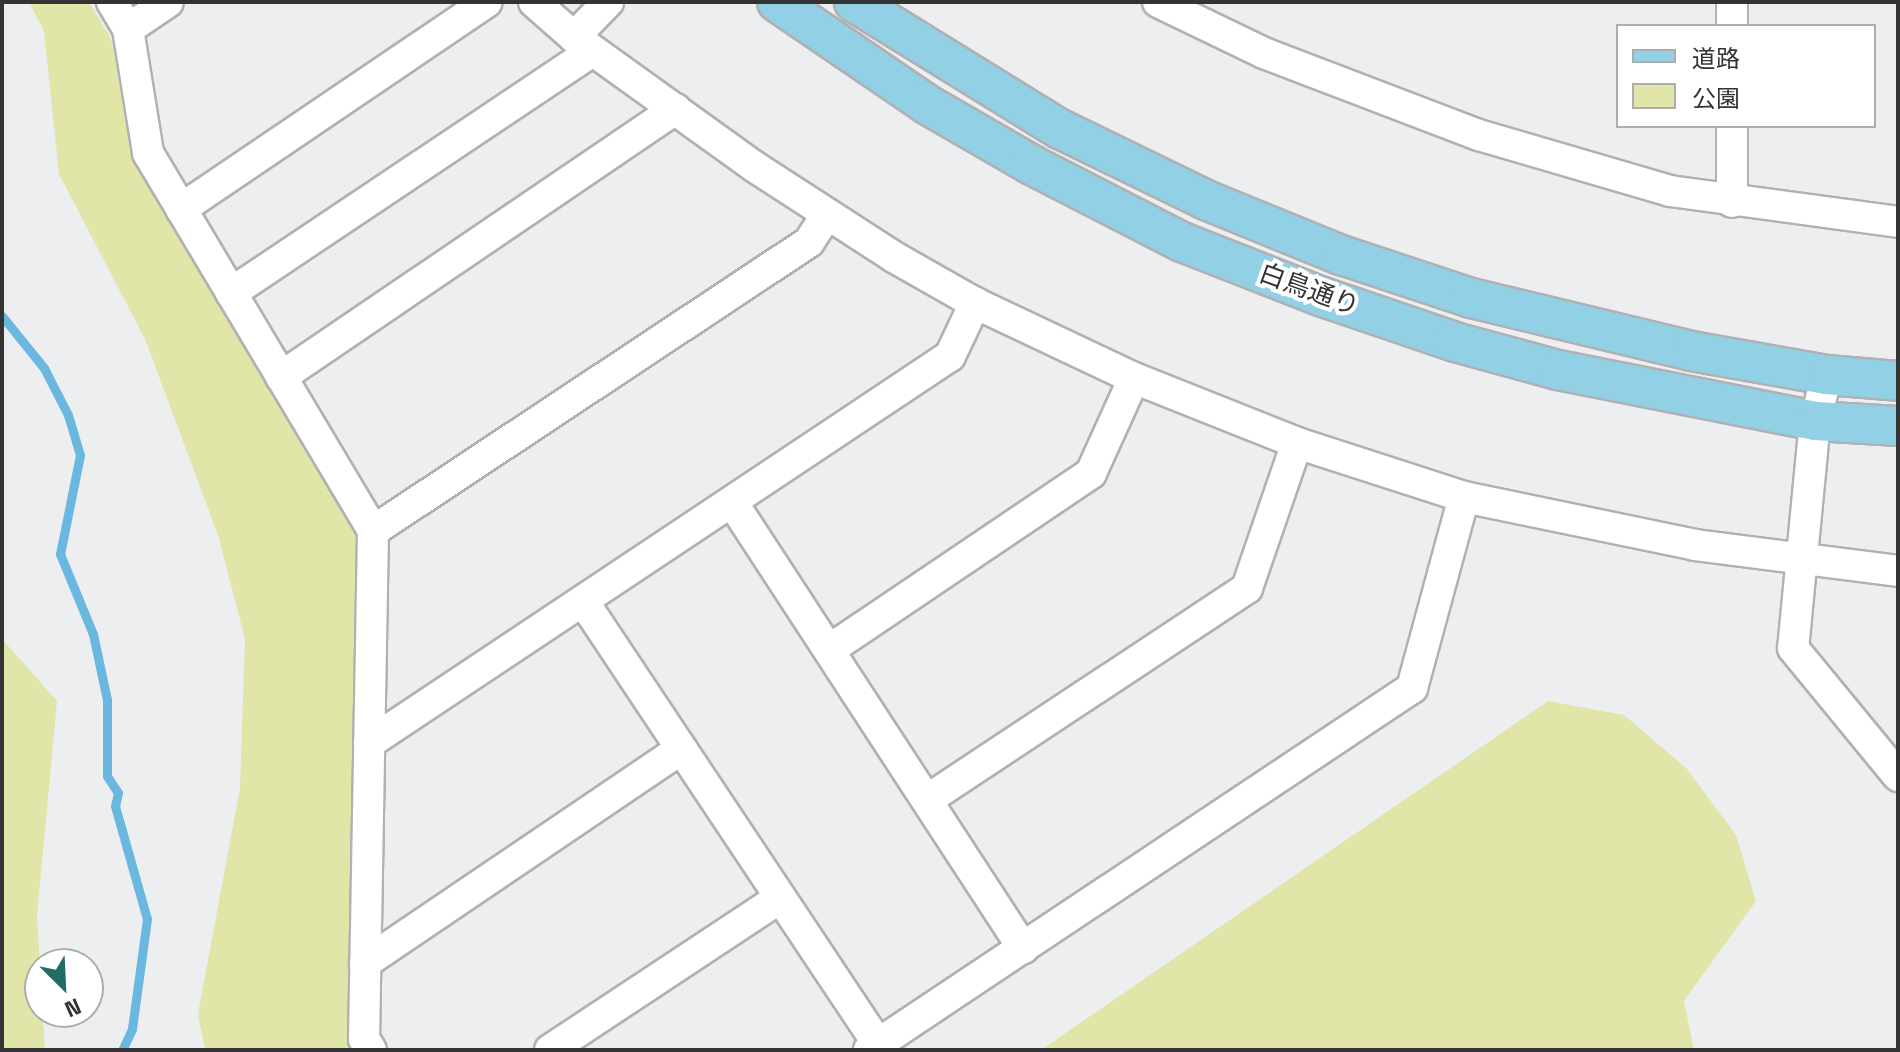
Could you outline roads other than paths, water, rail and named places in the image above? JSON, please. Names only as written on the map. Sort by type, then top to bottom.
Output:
[{"type":"main road","name":"白鳥通り","points":[[777,2],[941,112],[1182,242],[1455,342],[1558,370],[1815,421],[1898,426]]},
{"type":"main road","name":"白鳥通り","points":[[854,2],[1060,129],[1206,200],[1341,255],[1570,324],[1827,375],[1898,381]]},
{"type":"street","points":[[112,2],[128,29],[148,153],[373,531],[364,1039],[371,1050]]},
{"type":"street","points":[[128,29],[168,2]]},
{"type":"street","points":[[181,209],[487,2]]},
{"type":"street","points":[[534,2],[583,44],[827,214],[975,303],[1134,378],[1297,443],[1464,497],[1580,524],[1800,561],[1898,571]]},
{"type":"street","points":[[231,293],[583,44],[608,2]]},
{"type":"street","points":[[1158,2],[1264,53],[1479,135],[1670,191],[1732,202],[1898,222]]},
{"type":"street","points":[[1732,2],[1732,24]]},
{"type":"street","points":[[281,377],[675,109]]},
{"type":"street","points":[[1732,128],[1732,202]]},
{"type":"street","points":[[373,531],[809,242],[827,214]]},
{"type":"street","points":[[369,743],[950,356],[975,303]]},
{"type":"street","points":[[1827,375],[1815,421],[1793,648],[1898,776]]},
{"type":"street","points":[[829,650],[1091,473],[1134,378]]},
{"type":"street","points":[[927,800],[1247,588],[1297,443]]},
{"type":"street","points":[[583,601],[780,898],[873,1047],[1412,688],[1464,497]]},
{"type":"street","points":[[732,502],[1023,948]]},
{"type":"street","points":[[365,963],[681,749]]},
{"type":"street","points":[[550,1050],[780,898]]},
{"type":"waterway","points":[[2,316],[44,368],[68,415],[80,455],[60,554],[93,634],[107,700],[107,776],[118,793],[115,806],[147,919],[132,1029],[122,1050]]}]
